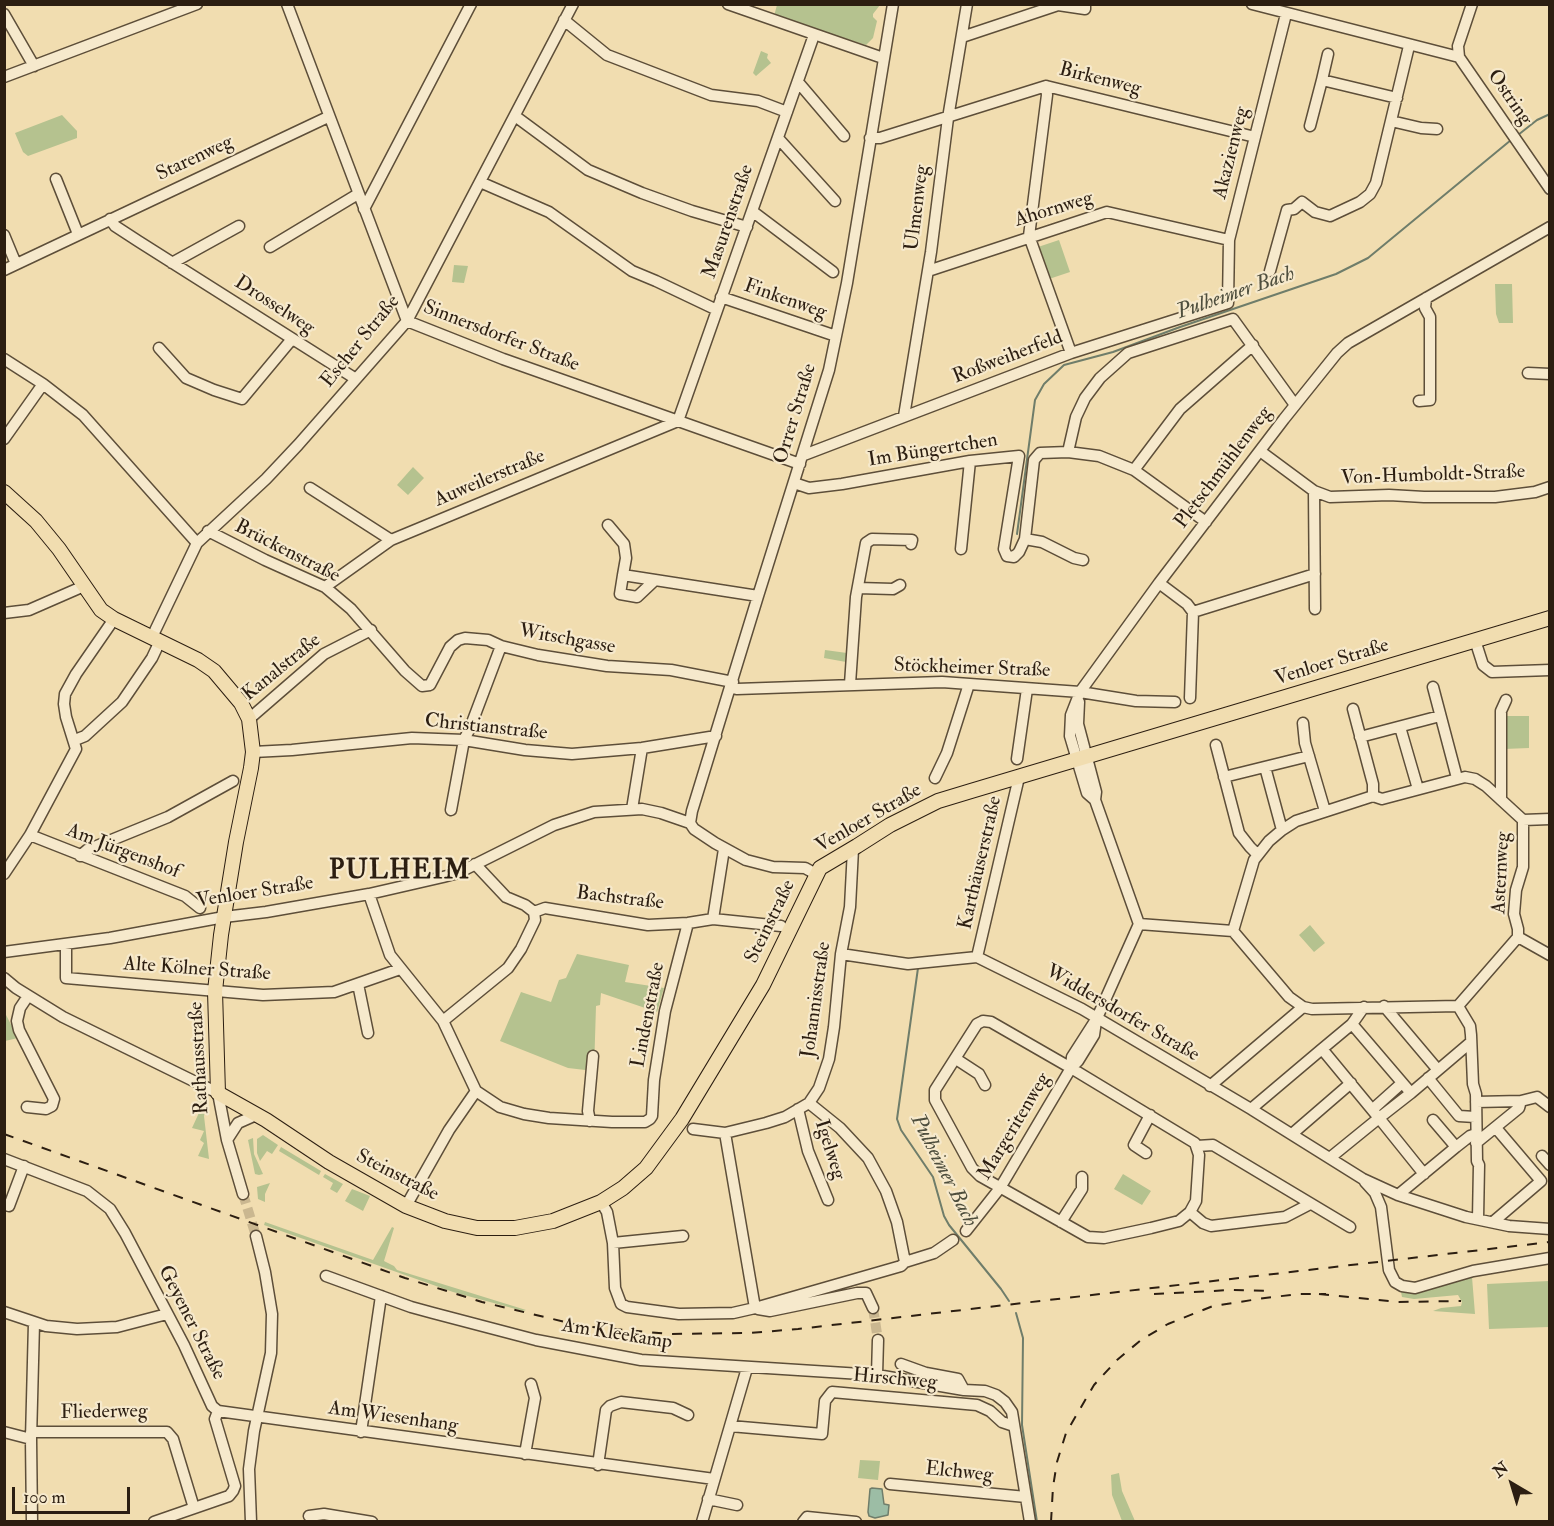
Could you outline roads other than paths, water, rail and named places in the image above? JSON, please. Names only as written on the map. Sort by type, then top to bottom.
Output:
[{"type":"main road","points":[[4,492],[42,528],[60,549],[101,610],[114,619],[198,660],[214,671],[241,703],[249,719]]},
{"type":"main road","name":"Venloer Straße","points":[[816,874],[820,868],[911,812],[938,801],[1550,618]]},
{"type":"main road","name":"Rathausstraße","points":[[218,1093],[215,991],[224,917],[253,752],[249,719]]},
{"type":"main road","name":"Steinstraße","points":[[218,1093],[329,1162],[406,1206],[445,1221],[477,1228],[515,1228],[553,1221],[601,1202],[623,1188],[646,1168],[682,1119],[763,985],[816,874]]},
{"type":"street","points":[[4,77],[197,4]]},
{"type":"street","name":"Sinnersdorfer Straße","points":[[287,4],[407,321],[495,356],[678,421],[802,459]]},
{"type":"street","points":[[364,209],[471,4]]},
{"type":"street","name":"Escher Straße","points":[[75,740],[85,736],[122,702],[152,658],[156,639],[197,543],[266,479],[407,321],[573,4]]},
{"type":"street","points":[[728,4],[883,58]]},
{"type":"street","name":"Orrer Straße","points":[[690,823],[829,370],[847,283],[893,4]]},
{"type":"street","name":"Ulmenweg","points":[[904,416],[928,271],[948,118],[967,4]]},
{"type":"street","points":[[962,37],[1058,5],[1085,9],[1085,4]]},
{"type":"street","points":[[1252,4],[1458,57],[1458,46],[1472,4]]},
{"type":"street","points":[[4,14],[34,66]]},
{"type":"street","name":"Akazienweg","points":[[1228,303],[1229,240],[1286,14]]},
{"type":"street","points":[[564,20],[607,55],[711,95],[758,101],[787,112]]},
{"type":"street","name":"Masurenstraße","points":[[678,421],[814,35]]},
{"type":"street","points":[[1270,271],[1287,210],[1294,209],[1302,202],[1315,212],[1330,216],[1360,202],[1370,194],[1376,183],[1409,46]]},
{"type":"street","points":[[1310,126],[1328,54]]},
{"type":"street","name":"Ostring","points":[[1458,57],[1550,189]]},
{"type":"street","points":[[1322,80],[1397,98]]},
{"type":"street","points":[[798,82],[844,136]]},
{"type":"street","points":[[1046,86],[1047,95],[1029,236],[1071,353]]},
{"type":"street","name":"Birkenweg","points":[[870,138],[880,138],[948,118],[1046,86],[1255,136]]},
{"type":"street","points":[[515,116],[588,170],[662,200],[747,227]]},
{"type":"street","name":"Starenweg","points":[[4,270],[328,117]]},
{"type":"street","points":[[1392,121],[1421,128],[1437,129]]},
{"type":"street","points":[[777,138],[835,201]]},
{"type":"street","points":[[56,179],[78,234]]},
{"type":"street","points":[[480,182],[549,212],[632,271],[717,310]]},
{"type":"street","points":[[270,247],[358,194]]},
{"type":"street","points":[[752,211],[833,272]]},
{"type":"street","name":"Ahornweg","points":[[928,271],[1107,212],[1229,240]]},
{"type":"street","name":"Drosselweg","points":[[110,219],[115,226],[356,379]]},
{"type":"street","points":[[172,263],[239,226]]},
{"type":"street","name":"Pletschmühlenweg","points":[[1080,692],[1159,583],[1337,353],[1348,343],[1550,226]]},
{"type":"street","points":[[4,235],[16,264]]},
{"type":"street","name":"Finkenweg","points":[[721,297],[836,336]]},
{"type":"street","points":[[1419,401],[1430,400],[1430,317],[1425,308],[1426,298]]},
{"type":"street","name":"Roßweiherfeld","points":[[802,459],[904,416],[1071,353],[1228,303]]},
{"type":"street","points":[[1068,452],[1076,417],[1085,398],[1100,378],[1128,353],[1233,319],[1295,405]]},
{"type":"street","points":[[159,348],[186,378],[242,399],[292,339]]},
{"type":"street","points":[[1134,470],[1180,409],[1252,345]]},
{"type":"street","points":[[4,359],[43,384],[83,415],[197,543]]},
{"type":"street","points":[[1528,373],[1550,374]]},
{"type":"street","points":[[4,439],[43,384]]},
{"type":"street","name":"Auweilerstraße","points":[[325,587],[391,540],[678,421]]},
{"type":"street","name":"Von-Humboldt-Straße","points":[[1260,451],[1314,491],[1330,497],[1389,495],[1495,497],[1535,492],[1550,487]]},
{"type":"street","points":[[1083,560],[1042,542],[1025,539],[1034,460],[1040,453],[1068,452],[1099,456],[1134,470],[1206,522]]},
{"type":"street","name":"Im Büngertchen","points":[[794,483],[809,488],[970,461],[1019,456],[1004,549],[1007,556],[1014,557],[1025,539]]},
{"type":"street","points":[[961,549],[970,461]]},
{"type":"street","points":[[310,488],[391,540]]},
{"type":"street","points":[[1314,491],[1315,609]]},
{"type":"street","points":[[608,525],[624,544],[626,558],[620,594],[637,597],[655,580]]},
{"type":"street","name":"Brückenstraße","points":[[208,531],[325,587],[371,630],[405,671],[422,686]]},
{"type":"street","points":[[850,684],[858,588],[866,543],[872,539],[912,540],[911,544]]},
{"type":"street","points":[[1193,612],[1315,574]]},
{"type":"street","points":[[623,575],[758,596]]},
{"type":"street","points":[[1159,583],[1187,604],[1193,612],[1190,699]]},
{"type":"street","points":[[858,588],[893,589],[900,585]]},
{"type":"street","points":[[4,613],[29,610],[84,586]]},
{"type":"street","points":[[4,874],[30,835],[76,748],[66,717],[65,694],[114,619]]},
{"type":"street","name":"Kanalstraße","points":[[249,719],[324,654],[371,630]]},
{"type":"street","name":"Witschgasse","points":[[422,686],[430,685],[450,646],[465,638],[488,640],[501,646],[538,655],[607,666],[671,670],[732,685]]},
{"type":"street","points":[[1475,640],[1483,665],[1492,672],[1550,670]]},
{"type":"street","points":[[451,810],[464,740],[501,646]]},
{"type":"street","name":"Stöckheimer Straße","points":[[732,685],[737,689],[942,682],[1080,692],[1136,701],[1175,702]]},
{"type":"street","points":[[935,778],[946,753],[969,684]]},
{"type":"street","points":[[1233,932],[1254,860],[1269,841],[1282,830],[1296,821],[1373,796],[1382,799],[1456,778],[1432,687]]},
{"type":"street","points":[[1017,759],[1027,689]]},
{"type":"street","points":[[1080,692],[1078,724],[1082,758],[1096,792],[1095,800],[1139,924],[1233,932],[1289,997],[1302,1007],[1312,1008],[1458,1006],[1518,937]]},
{"type":"street","points":[[1501,800],[1501,711],[1506,700]]},
{"type":"street","points":[[1353,709],[1373,784],[1373,796]]},
{"type":"street","points":[[1360,737],[1440,716]]},
{"type":"street","points":[[1303,723],[1309,756],[1325,811]]},
{"type":"street","points":[[1400,727],[1418,789]]},
{"type":"street","name":"Christianstraße","points":[[253,752],[412,738],[464,740],[525,750],[572,754],[642,748],[716,736]]},
{"type":"street","points":[[1216,745],[1239,833],[1258,855]]},
{"type":"street","points":[[632,809],[642,748]]},
{"type":"street","points":[[1224,777],[1309,756]]},
{"type":"street","points":[[1265,767],[1282,830]]},
{"type":"street","name":"Karthäuserstraße","points":[[977,957],[1019,777]]},
{"type":"street","name":"Asternweg","points":[[1456,778],[1474,779],[1523,820],[1523,867],[1518,882],[1514,914],[1518,937],[1550,956]]},
{"type":"street","points":[[80,856],[87,850],[168,817],[233,781]]},
{"type":"street","name":"Venloer Straße","points":[[4,952],[66,945],[369,894],[458,873],[554,825],[594,812],[632,809],[661,813],[690,823],[694,829],[724,849],[762,865],[805,868],[816,874]]},
{"type":"street","points":[[1523,820],[1550,819]]},
{"type":"street","name":"Am Jürgenshof","points":[[30,835],[185,896],[200,908]]},
{"type":"street","points":[[713,919],[724,849]]},
{"type":"street","name":"Johannisstraße","points":[[809,1103],[819,1088],[829,1059],[841,954],[850,907],[853,849]]},
{"type":"street","points":[[443,1021],[508,968],[522,949],[535,920],[534,912],[525,905],[506,897],[475,864]]},
{"type":"street","points":[[369,894],[390,955],[443,1021],[476,1091],[500,1107],[524,1114],[590,1121],[588,1111],[593,1056]]},
{"type":"street","name":"Bachstraße","points":[[534,912],[545,908],[648,925],[713,919],[781,926]]},
{"type":"street","name":"Lindenstraße","points":[[590,1121],[645,1122],[652,1116],[654,1080],[665,1011],[688,923]]},
{"type":"street","name":"Margeritenweg","points":[[966,1231],[1000,1188],[1071,1068],[1094,1035],[1097,1018],[1139,924]]},
{"type":"street","name":"Alte Kölner Straße","points":[[66,945],[66,978],[215,991],[271,995],[334,992],[400,969]]},
{"type":"street","points":[[841,954],[908,964],[977,957]]},
{"type":"street","name":"Widdersdorfer Straße","points":[[977,957],[1082,1009],[1331,1157],[1363,1179],[1398,1195],[1478,1219],[1517,1227],[1550,1229]]},
{"type":"street","name":"Steinstraße","points":[[4,978],[63,1017],[218,1093]]},
{"type":"street","points":[[358,984],[368,1033]]},
{"type":"street","points":[[27,1107],[46,1109],[52,1106],[54,1099],[18,1030],[20,1008],[28,996]]},
{"type":"street","points":[[1384,1006],[1438,1070]]},
{"type":"street","points":[[1458,1006],[1470,1026],[1479,1165],[1478,1219]]},
{"type":"street","points":[[1210,1086],[1302,1007]]},
{"type":"street","points":[[1251,1109],[1352,1024],[1364,1007]]},
{"type":"street","points":[[983,1021],[991,1022],[1071,1068],[1192,1140],[1197,1146],[1199,1155],[1196,1201],[1190,1212],[1179,1221],[1104,1238],[1088,1237],[980,1176],[972,1168],[935,1100],[935,1090],[977,1024],[983,1021]]},
{"type":"street","points":[[1352,1024],[1411,1093]]},
{"type":"street","points":[[1376,1113],[1411,1093],[1471,1042]]},
{"type":"street","points":[[1322,1050],[1424,1174]]},
{"type":"street","points":[[956,1059],[979,1074],[985,1085]]},
{"type":"street","points":[[1428,1078],[1460,1116],[1476,1117]]},
{"type":"street","points":[[1292,1134],[1351,1083]]},
{"type":"street","points":[[1331,1157],[1376,1113],[1402,1083]]},
{"type":"street","points":[[406,1206],[456,1119],[476,1091]]},
{"type":"street","name":"Rathausstraße","points":[[218,1093],[227,1140],[243,1194]]},
{"type":"street","points":[[1476,1102],[1521,1101],[1538,1097],[1550,1107]]},
{"type":"street","points":[[1476,1139],[1496,1128],[1519,1108],[1521,1101]]},
{"type":"street","points":[[693,1129],[725,1133],[785,1117],[809,1103],[840,1128],[868,1158],[886,1191],[897,1222],[905,1262]]},
{"type":"street","name":"Igelweg","points":[[798,1109],[808,1151],[828,1200]]},
{"type":"street","points":[[227,1140],[238,1123],[256,1115]]},
{"type":"street","points":[[1146,1153],[1134,1145],[1150,1115]]},
{"type":"street","points":[[1433,1120],[1456,1147]]},
{"type":"street","points":[[1492,1222],[1545,1177],[1496,1128]]},
{"type":"street","points":[[725,1133],[754,1308]]},
{"type":"street","points":[[1398,1195],[1470,1136],[1476,1139]]},
{"type":"street","points":[[1197,1146],[1213,1146],[1350,1227]]},
{"type":"street","name":"Geyener Straße","points":[[4,1159],[87,1191],[110,1209],[167,1314],[212,1406],[218,1411],[257,1418]]},
{"type":"street","points":[[4,1204],[9,1206],[24,1167]]},
{"type":"street","points":[[1061,1222],[1082,1189],[1082,1177]]},
{"type":"street","name":"Widdersdorfer Straße","points":[[1363,1179],[1375,1193],[1380,1207],[1389,1270],[1395,1282],[1402,1286],[1415,1288],[1473,1271],[1550,1258]]},
{"type":"street","points":[[601,1202],[607,1212],[613,1243],[615,1288],[621,1304],[627,1307],[680,1314],[733,1314],[901,1266],[905,1262],[934,1252],[953,1240]]},
{"type":"street","points":[[1190,1212],[1203,1223],[1211,1226],[1286,1217],[1310,1204]]},
{"type":"street","points":[[251,1521],[249,1469],[271,1353],[272,1314],[256,1236]]},
{"type":"street","points":[[613,1243],[683,1236]]},
{"type":"street","name":"Am Kleekamp","points":[[326,1276],[422,1310],[567,1346],[641,1360],[877,1375]]},
{"type":"street","points":[[754,1308],[770,1311],[857,1293],[866,1293],[873,1308]]},
{"type":"street","points":[[361,1432],[381,1296]]},
{"type":"street","points":[[4,1312],[34,1323],[63,1328],[96,1328],[135,1323],[167,1314]]},
{"type":"street","points":[[32,1521],[31,1436],[34,1323]]},
{"type":"street","points":[[877,1375],[878,1340]]},
{"type":"street","name":"Elchweg","points":[[901,1364],[919,1371],[958,1379],[964,1390]]},
{"type":"street","points":[[702,1521],[747,1368]]},
{"type":"street","name":"Elchweg","points":[[877,1375],[964,1390],[985,1391],[1005,1402],[1012,1412],[1030,1521]]},
{"type":"street","points":[[525,1454],[535,1398],[531,1384]]},
{"type":"street","name":"Hirschweg","points":[[730,1426],[822,1434],[825,1401],[832,1392],[977,1405],[990,1411],[1002,1422],[1014,1426]]},
{"type":"street","points":[[598,1465],[606,1410],[610,1406],[621,1402],[673,1408],[688,1415]]},
{"type":"street","points":[[154,1521],[190,1513],[229,1496],[235,1486],[215,1419],[218,1411]]},
{"type":"street","name":"Am Wiesenhang","points":[[257,1418],[714,1479]]},
{"type":"street","points":[[4,1432],[31,1436]]},
{"type":"street","name":"Fliederweg","points":[[31,1436],[167,1432],[173,1439],[190,1513]]},
{"type":"street","name":"Elchweg","points":[[890,1484],[1026,1497]]},
{"type":"street","points":[[708,1499],[737,1505]]},
{"type":"street","points":[[309,1516],[324,1514],[372,1521]]},
{"type":"street","points":[[803,1521],[807,1516],[856,1521]]},
{"type":"waterway","name":"Pulheimer Bach","points":[[1518,135],[1537,120],[1550,114]]},
{"type":"waterway","name":"Pulheimer Bach","points":[[1017,534],[1035,400],[1044,384],[1064,365],[1113,352],[1336,274],[1368,258],[1511,140]]},
{"type":"waterway","name":"Pulheimer Bach","points":[[918,968],[897,1119],[901,1130],[933,1177],[944,1216],[949,1225],[1009,1301]]},
{"type":"waterway","name":"Pulheimer Bach","points":[[1016,1313],[1023,1338],[1022,1425],[1037,1522]]},
{"type":"tunnel","points":[[243,1194],[256,1236]]},
{"type":"tunnel","points":[[873,1308],[878,1340]]},
{"type":"railway","points":[[4,1134],[405,1278],[482,1302],[582,1326],[669,1334],[750,1333],[798,1329],[1550,1242]]},
{"type":"railway","points":[[1154,1294],[1231,1290],[1271,1291]]},
{"type":"railway","points":[[1051,1522],[1057,1462],[1066,1433],[1094,1385],[1117,1360],[1141,1340],[1168,1324],[1213,1306],[1299,1294],[1326,1294]]},
{"type":"railway","points":[[1319,1294],[1398,1302],[1461,1301]]},
{"type":"district","name":"PULHEIM","points":[[400,872]]}]
